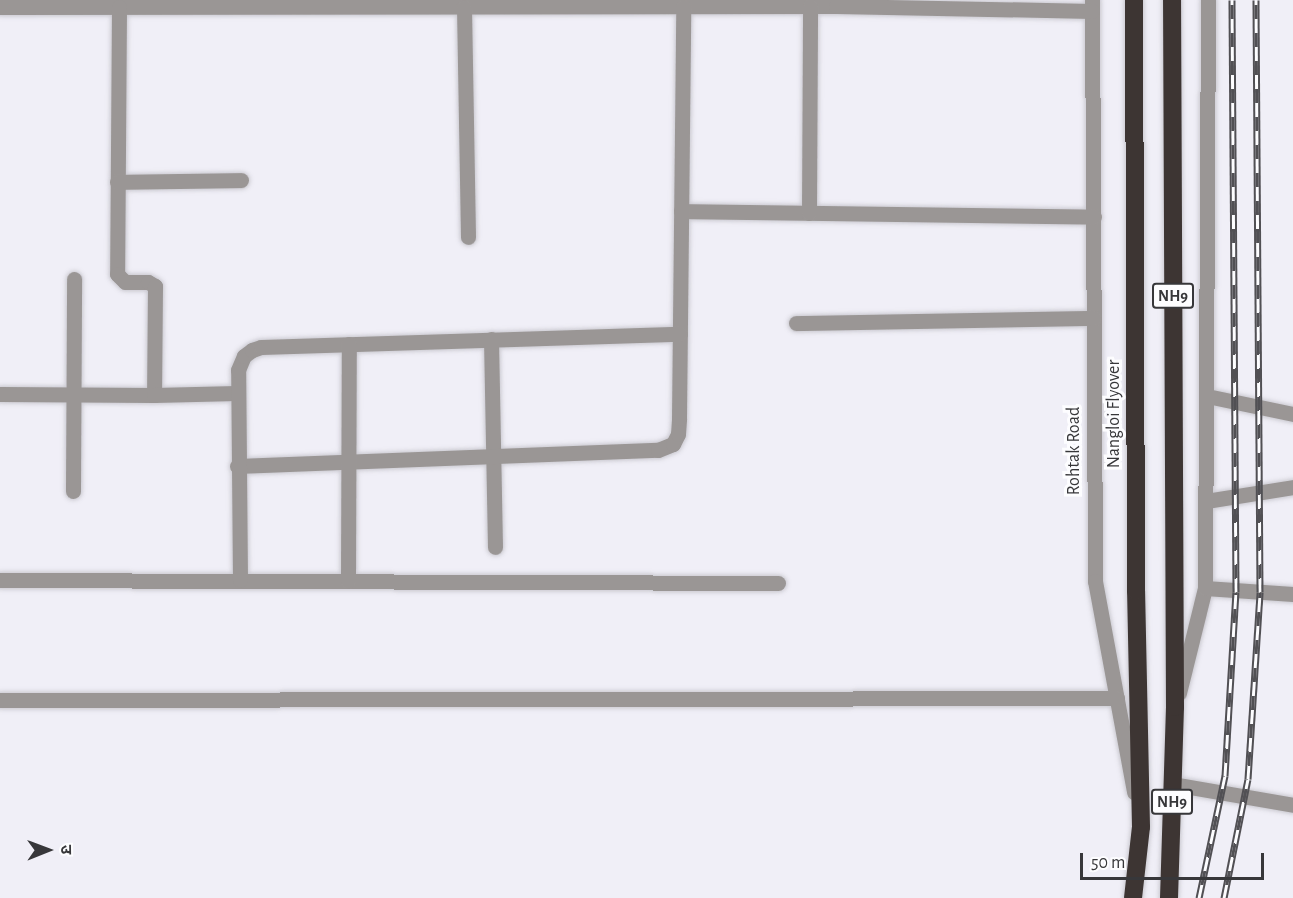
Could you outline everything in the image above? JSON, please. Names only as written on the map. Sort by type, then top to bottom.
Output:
[{"type":"highway","name":"Nangloi Flyover","points":[[1134,0],[1136,591],[1141,827]]},
{"type":"highway","name":"NH9","points":[[1169,898],[1175,707],[1172,0]]},
{"type":"highway","name":"Rohtak Road","points":[[1133,898],[1141,827]]},
{"type":"street","points":[[1175,707],[1205,588],[1208,0]]},
{"type":"street","points":[[0,7],[119,7],[145,4],[439,4],[464,7],[1092,6]]},
{"type":"street","points":[[809,213],[810,6]]},
{"type":"street","name":"Rohtak Road","points":[[1092,6],[1095,580],[1141,827]]},
{"type":"street","points":[[119,7],[118,277],[125,282],[152,283],[156,292],[154,395]]},
{"type":"street","points":[[464,7],[468,237]]},
{"type":"street","points":[[237,466],[658,450],[673,444],[678,434],[684,7]]},
{"type":"street","points":[[117,182],[241,180]]},
{"type":"street","points":[[681,211],[1094,217]]},
{"type":"street","points":[[73,491],[74,279]]},
{"type":"street","points":[[796,323],[1094,318]]},
{"type":"street","points":[[240,580],[237,466],[238,370],[244,356],[252,350],[261,347],[680,334]]},
{"type":"street","points":[[491,339],[495,547]]},
{"type":"street","points":[[348,581],[349,344]]},
{"type":"street","points":[[0,394],[237,393]]},
{"type":"street","points":[[1207,396],[1293,414]]},
{"type":"street","points":[[1206,501],[1293,487]]},
{"type":"street","points":[[0,580],[778,583]]},
{"type":"street","points":[[1205,588],[1293,594]]},
{"type":"street","points":[[0,700],[1117,698]]},
{"type":"street","points":[[1173,784],[1293,805]]},
{"type":"railway","points":[[1199,898],[1225,776],[1236,592],[1232,0]]},
{"type":"railway","points":[[1224,898],[1248,779],[1260,592],[1256,0]]}]
